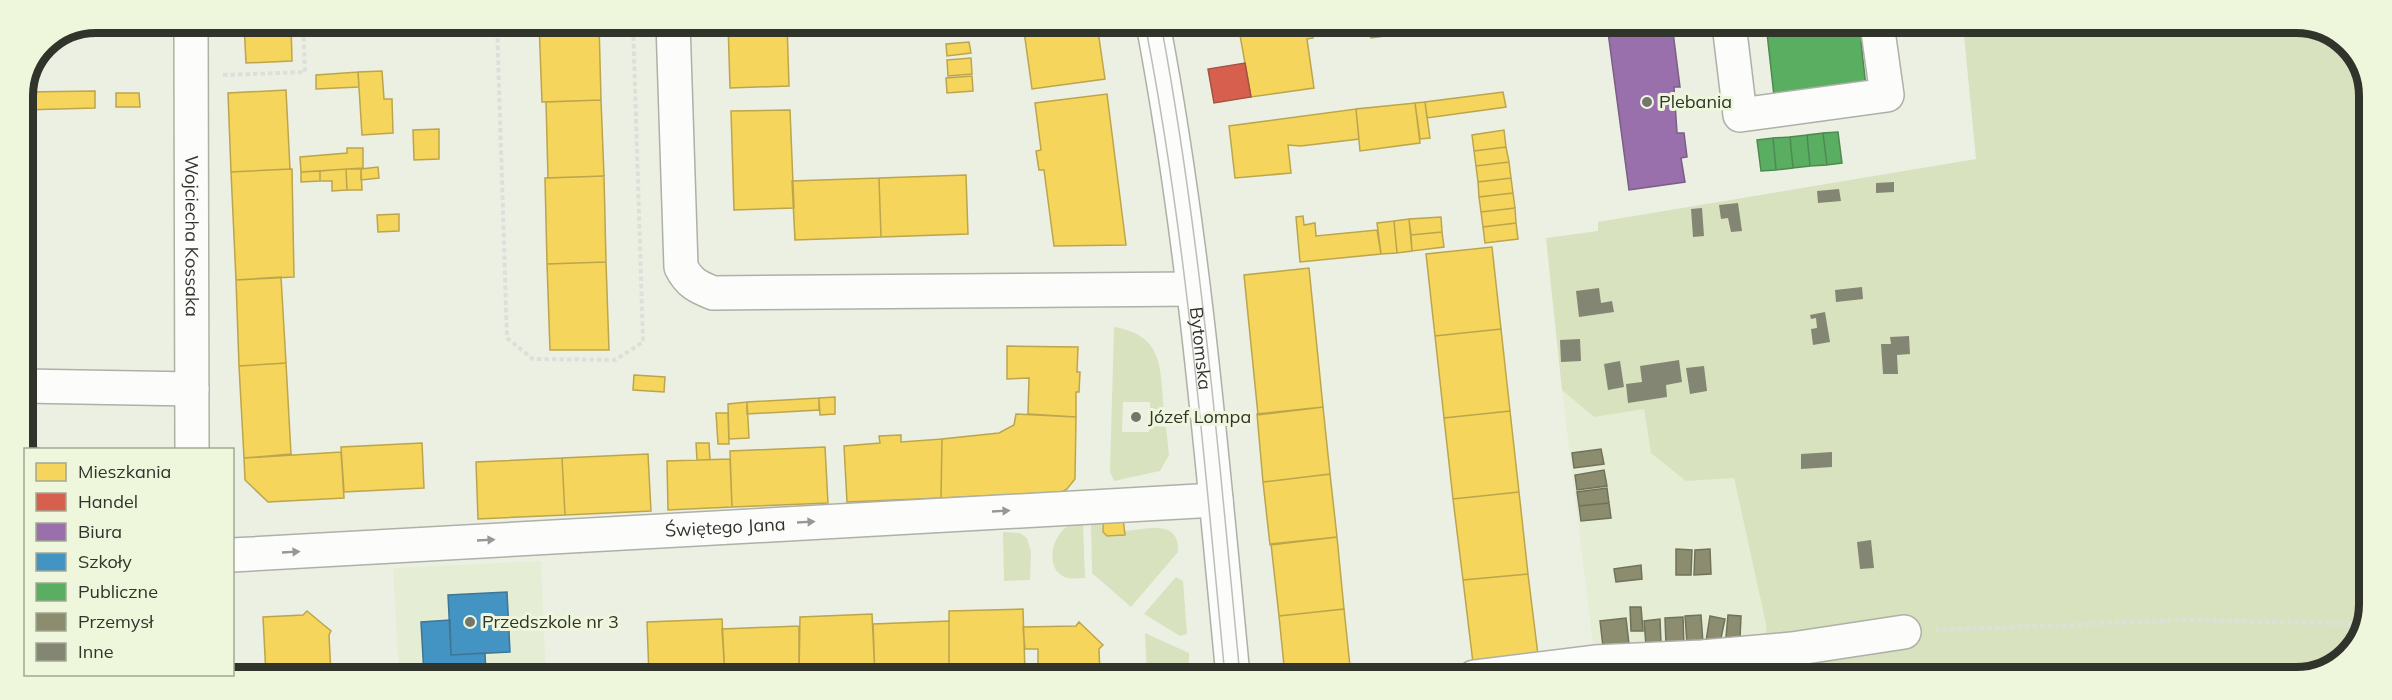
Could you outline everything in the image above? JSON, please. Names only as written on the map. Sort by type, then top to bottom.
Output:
[{"type":"street","name":"Wojciecha Kossaka","points":[[191,33],[192,448]]},
{"type":"street","points":[[673,33],[681,267],[686,278],[694,285],[713,293],[1193,289]]},
{"type":"street","name":"Bytomska","points":[[1155,33],[1172,121],[1193,289],[1232,667]]},
{"type":"street","points":[[1730,33],[1740,115],[1887,95],[1879,33]]},
{"type":"street","points":[[33,386],[192,388]]},
{"type":"street","name":"Świętego Jana","points":[[234,555],[1216,500]]},
{"type":"street","points":[[1554,667],[1594,662],[1702,657],[1792,649],[1904,632]]},
{"type":"path","points":[[216,75],[305,72],[303,33]]},
{"type":"path","points":[[497,33],[507,338],[533,359],[615,360],[643,342],[633,33]]},
{"type":"path","points":[[1904,632],[1999,626],[2188,620],[2356,624]]},
{"type":"shaded area","points":[[1964,33],[2296,33],[2312,35],[2324,40],[2348,61],[2354,72],[2359,92],[2359,604],[2357,620],[2348,639],[2327,659],[2316,664],[2296,667],[1768,667],[1766,624],[1734,478],[1686,481],[1651,453],[1644,409],[1594,417],[1562,390],[1546,238],[1598,231],[1598,222],[1976,159]]},
{"type":"shaded area","points":[[1114,327],[1142,337],[1151,346],[1160,367],[1162,380],[1164,409],[1150,409],[1150,402],[1123,402],[1122,432],[1149,432],[1150,426],[1166,427],[1169,455],[1160,471],[1114,481],[1110,472]]},
{"type":"shaded area","points":[[1562,390],[1594,417],[1644,409],[1651,453],[1734,478],[1766,624],[1768,667],[1596,667]]},
{"type":"shaded area","points":[[1101,520],[1102,532],[1107,537],[1126,536],[1125,531],[1161,528],[1174,535],[1177,542],[1178,552],[1131,607],[1092,573],[1091,522]]},
{"type":"shaded area","points":[[1083,523],[1085,578],[1066,578],[1056,570],[1054,565],[1055,544],[1065,528]]},
{"type":"shaded area","points":[[1003,532],[1020,533],[1027,538],[1031,552],[1030,580],[1004,581]]},
{"type":"shaded area","name":"Przedszkole nr 3","points":[[541,561],[546,667],[399,667],[393,568]]},
{"type":"shaded area","points":[[1176,577],[1183,581],[1187,634],[1180,636],[1144,614]]},
{"type":"shaded area","points":[[1145,633],[1189,653],[1189,663],[1185,667],[1147,667]]},
{"type":"building: Mieszkania","points":[[244,33],[291,33],[292,61],[246,63]]},
{"type":"building: Mieszkania","points":[[539,33],[599,33],[601,100],[542,102]]},
{"type":"building: Mieszkania","points":[[728,33],[787,33],[789,86],[730,88]]},
{"type":"building: Mieszkania","points":[[1024,33],[1098,33],[1105,79],[1032,89]]},
{"type":"building: Mieszkania","points":[[1240,33],[1312,33],[1313,38],[1307,39],[1314,88],[1251,97]]},
{"type":"building: Mieszkania","points":[[1370,33],[1409,33],[1371,38]]},
{"type":"building: Mieszkania","points":[[969,42],[971,53],[947,56],[946,44]]},
{"type":"building: Mieszkania","points":[[971,58],[972,74],[948,76],[947,60]]},
{"type":"building: Mieszkania","points":[[382,71],[384,99],[392,99],[393,133],[362,135],[358,72]]},
{"type":"building: Mieszkania","points":[[358,72],[359,87],[316,89],[316,75]]},
{"type":"building: Mieszkania","points":[[972,76],[973,91],[947,93],[946,78]]},
{"type":"building: Mieszkania","points":[[286,90],[290,169],[231,172],[228,93]]},
{"type":"building: Mieszkania","points":[[95,91],[95,108],[33,110],[33,92]]},
{"type":"building: Mieszkania","points":[[1503,92],[1506,107],[1427,118],[1425,102]]},
{"type":"building: Mieszkania","points":[[116,93],[139,93],[140,107],[116,107]]},
{"type":"building: Mieszkania","points":[[1107,94],[1126,245],[1054,246],[1044,170],[1039,170],[1036,151],[1041,150],[1035,103]]},
{"type":"building: Mieszkania","points":[[601,100],[604,176],[548,178],[546,102]]},
{"type":"building: Mieszkania","points":[[1425,102],[1430,138],[1420,139],[1415,103]]},
{"type":"building: Mieszkania","points":[[1415,103],[1420,143],[1360,151],[1356,109]]},
{"type":"building: Mieszkania","points":[[1356,109],[1359,139],[1301,146],[1288,145],[1291,173],[1235,178],[1229,126]]},
{"type":"building: Mieszkania","points":[[790,110],[794,208],[734,210],[731,111]]},
{"type":"building: Mieszkania","points":[[439,129],[439,159],[414,160],[413,130]]},
{"type":"building: Mieszkania","points":[[1504,130],[1506,147],[1474,151],[1472,135]]},
{"type":"building: Mieszkania","points":[[1506,147],[1509,162],[1476,166],[1474,151]]},
{"type":"building: Mieszkania","points":[[347,148],[363,148],[363,168],[301,172],[300,157],[347,153]]},
{"type":"building: Mieszkania","points":[[1509,162],[1511,178],[1478,182],[1476,166]]},
{"type":"building: Mieszkania","points":[[378,167],[379,178],[361,180],[361,169]]},
{"type":"building: Mieszkania","points":[[292,169],[294,277],[236,280],[231,172]]},
{"type":"building: Mieszkania","points":[[346,169],[361,169],[362,190],[347,190]]},
{"type":"building: Mieszkania","points":[[346,169],[347,190],[332,191],[332,181],[320,181],[320,171]]},
{"type":"building: Mieszkania","points":[[320,171],[320,181],[301,182],[301,172]]},
{"type":"building: Mieszkania","points":[[966,175],[968,234],[881,237],[879,178]]},
{"type":"building: Mieszkania","points":[[604,176],[606,262],[547,264],[545,178]]},
{"type":"building: Mieszkania","points":[[879,178],[881,237],[795,240],[792,181]]},
{"type":"building: Mieszkania","points":[[1511,178],[1513,193],[1479,197],[1478,182]]},
{"type":"building: Mieszkania","points":[[1513,193],[1515,208],[1481,212],[1479,197]]},
{"type":"building: Mieszkania","points":[[1515,208],[1516,223],[1483,227],[1481,212]]},
{"type":"building: Mieszkania","points":[[399,214],[399,231],[378,232],[377,215]]},
{"type":"building: Mieszkania","points":[[1303,216],[1304,225],[1315,223],[1316,236],[1377,230],[1381,254],[1300,262],[1296,217]]},
{"type":"building: Mieszkania","points":[[1441,217],[1442,232],[1411,235],[1409,219]]},
{"type":"building: Mieszkania","points":[[1409,219],[1412,251],[1397,253],[1394,221]]},
{"type":"building: Mieszkania","points":[[1394,221],[1397,253],[1381,254],[1377,223]]},
{"type":"building: Mieszkania","points":[[1516,223],[1518,239],[1485,243],[1483,227]]},
{"type":"building: Mieszkania","points":[[1442,232],[1444,247],[1412,251],[1411,235]]},
{"type":"building: Mieszkania","points":[[1492,247],[1501,329],[1435,336],[1426,254]]},
{"type":"building: Mieszkania","points":[[606,262],[609,350],[550,350],[547,264]]},
{"type":"building: Mieszkania","points":[[1309,268],[1323,407],[1258,415],[1244,275]]},
{"type":"building: Mieszkania","points":[[281,277],[286,363],[239,366],[236,280]]},
{"type":"building: Mieszkania","points":[[1501,329],[1510,411],[1444,418],[1435,336]]},
{"type":"building: Mieszkania","points":[[1007,346],[1078,347],[1077,372],[1080,372],[1079,392],[1076,392],[1076,417],[1028,414],[1029,378],[1007,379]]},
{"type":"building: Mieszkania","points":[[286,363],[291,454],[244,458],[239,366]]},
{"type":"building: Mieszkania","points":[[634,375],[665,377],[664,392],[633,390]]},
{"type":"building: Mieszkania","points":[[835,397],[835,414],[820,415],[819,398]]},
{"type":"building: Mieszkania","points":[[819,398],[819,410],[747,414],[747,402]]},
{"type":"building: Mieszkania","points":[[747,402],[749,438],[729,439],[728,404]]},
{"type":"building: Mieszkania","points":[[1323,407],[1330,474],[1263,482],[1257,414]]},
{"type":"building: Mieszkania","points":[[1510,411],[1519,492],[1453,499],[1444,418]]},
{"type":"building: Mieszkania","points":[[716,413],[728,413],[729,444],[718,444]]},
{"type":"building: Mieszkania","points":[[1016,414],[1076,417],[1075,479],[1067,489],[1062,492],[941,498],[942,439],[999,433],[1014,425]]},
{"type":"building: Mieszkania","points":[[901,435],[901,442],[942,439],[941,498],[847,502],[844,446],[880,443],[879,436]]},
{"type":"building: Mieszkania","points":[[422,443],[424,488],[344,492],[341,447]]},
{"type":"building: Mieszkania","points":[[696,443],[709,443],[710,460],[697,460]]},
{"type":"building: Mieszkania","points":[[825,447],[828,503],[732,507],[730,451]]},
{"type":"building: Mieszkania","points":[[341,452],[344,498],[268,502],[245,480],[244,458]]},
{"type":"building: Mieszkania","points":[[648,454],[651,511],[565,515],[562,458]]},
{"type":"building: Mieszkania","points":[[562,458],[565,515],[478,519],[476,462]]},
{"type":"building: Mieszkania","points":[[730,459],[732,507],[668,510],[667,461]]},
{"type":"building: Mieszkania","points":[[1330,474],[1337,537],[1270,545],[1263,482]]},
{"type":"building: Mieszkania","points":[[1519,492],[1528,574],[1463,580],[1453,499]]},
{"type":"building: Mieszkania","points":[[1123,518],[1125,535],[1107,536],[1103,532],[1103,524],[1107,521]]},
{"type":"building: Mieszkania","points":[[1337,537],[1344,609],[1279,616],[1271,544]]},
{"type":"building: Mieszkania","points":[[1528,574],[1538,655],[1473,663],[1463,580]]},
{"type":"building: Mieszkania","points":[[1023,609],[1025,667],[949,667],[949,611]]},
{"type":"building: Mieszkania","points":[[1344,609],[1350,667],[1284,667],[1279,616]]},
{"type":"building: Mieszkania","points":[[307,611],[331,631],[329,635],[331,667],[266,667],[263,617],[303,615]]},
{"type":"building: Mieszkania","points":[[872,614],[875,667],[799,667],[800,617]]},
{"type":"building: Mieszkania","points":[[722,619],[725,667],[649,667],[647,622]]},
{"type":"building: Mieszkania","points":[[949,621],[949,667],[875,667],[873,624]]},
{"type":"building: Mieszkania","points":[[1079,622],[1103,645],[1099,649],[1100,667],[1038,667],[1038,649],[1025,649],[1023,627],[1076,626]]},
{"type":"building: Mieszkania","points":[[799,626],[799,667],[724,667],[722,629]]},
{"type":"building: Handel","points":[[1245,63],[1251,97],[1214,103],[1208,69]]},
{"type":"building: Biura","name":"Plebania","points":[[1608,33],[1673,33],[1680,87],[1674,87],[1677,133],[1684,133],[1687,157],[1681,158],[1685,182],[1629,190]]},
{"type":"building: Szkoły","points":[[507,592],[510,652],[451,655],[448,595]]},
{"type":"building: Szkoły","points":[[450,620],[451,655],[485,653],[486,667],[424,667],[421,622]]},
{"type":"building: Publiczne","points":[[1767,33],[1869,33],[1868,41],[1861,42],[1866,87],[1774,96]]},
{"type":"building: Publiczne","points":[[1838,132],[1842,163],[1827,165],[1823,133]]},
{"type":"building: Publiczne","points":[[1823,133],[1827,165],[1810,166],[1807,135]]},
{"type":"building: Publiczne","points":[[1807,135],[1810,166],[1793,168],[1790,137]]},
{"type":"building: Publiczne","points":[[1790,137],[1793,168],[1776,170],[1773,138]]},
{"type":"building: Publiczne","points":[[1773,138],[1776,170],[1761,171],[1757,140]]},
{"type":"building: Przemysł","points":[[1601,449],[1604,464],[1574,468],[1572,453]]},
{"type":"building: Przemysł","points":[[1604,470],[1607,486],[1577,490],[1575,475]]},
{"type":"building: Przemysł","points":[[1607,488],[1609,503],[1579,506],[1577,492]]},
{"type":"building: Przemysł","points":[[1609,503],[1611,518],[1581,521],[1579,506]]},
{"type":"building: Przemysł","points":[[1676,549],[1692,550],[1691,575],[1676,575]]},
{"type":"building: Przemysł","points":[[1710,549],[1711,574],[1694,575],[1695,550]]},
{"type":"building: Przemysł","points":[[1641,565],[1642,579],[1616,582],[1614,569]]},
{"type":"building: Przemysł","points":[[1630,607],[1641,607],[1643,631],[1631,631]]},
{"type":"building: Przemysł","points":[[1701,615],[1703,643],[1687,644],[1685,616]]},
{"type":"building: Przemysł","points":[[1728,615],[1741,616],[1740,638],[1726,637]]},
{"type":"building: Przemysł","points":[[1710,616],[1725,619],[1720,643],[1706,641]]},
{"type":"building: Przemysł","points":[[1683,617],[1684,646],[1666,646],[1665,618]]},
{"type":"building: Przemysł","points":[[1626,618],[1629,644],[1603,647],[1600,621]]},
{"type":"building: Przemysł","points":[[1660,619],[1661,644],[1646,645],[1644,621]]},
{"type":"building: Inne","points":[[1894,182],[1894,192],[1876,193],[1876,183]]},
{"type":"building: Inne","points":[[1839,189],[1841,201],[1818,203],[1817,191]]},
{"type":"building: Inne","points":[[1738,203],[1742,231],[1731,232],[1728,218],[1721,219],[1719,205]]},
{"type":"building: Inne","points":[[1702,208],[1704,236],[1693,237],[1691,209]]},
{"type":"building: Inne","points":[[1862,287],[1863,299],[1836,302],[1835,290]]},
{"type":"building: Inne","points":[[1599,288],[1601,303],[1612,301],[1614,312],[1579,317],[1576,291]]},
{"type":"building: Inne","points":[[1825,312],[1830,342],[1813,345],[1811,329],[1817,328],[1816,318],[1811,319],[1810,315]]},
{"type":"building: Inne","points":[[1909,336],[1910,354],[1897,355],[1898,374],[1883,374],[1881,344],[1891,344],[1890,337]]},
{"type":"building: Inne","points":[[1580,339],[1581,361],[1561,362],[1560,340]]},
{"type":"building: Inne","points":[[1679,360],[1682,382],[1666,385],[1667,397],[1628,403],[1626,384],[1642,382],[1640,366]]},
{"type":"building: Inne","points":[[1620,361],[1624,387],[1608,390],[1604,364]]},
{"type":"building: Inne","points":[[1704,366],[1707,391],[1690,394],[1686,368]]},
{"type":"building: Inne","points":[[1832,452],[1832,467],[1801,469],[1801,454]]},
{"type":"building: Inne","points":[[1871,540],[1874,568],[1860,569],[1857,542]]},
{"type":"tram line","points":[[1147,33],[1172,186],[1193,349],[1224,667]]},
{"type":"tram line","points":[[1163,33],[1187,186],[1208,349],[1239,667]]},
{"type":"place","name":"Plebania","points":[[1647,102]]},
{"type":"place","name":"Józef Lompa","points":[[1136,417]]},
{"type":"place","name":"Przedszkole nr 3","points":[[470,622]]}]
